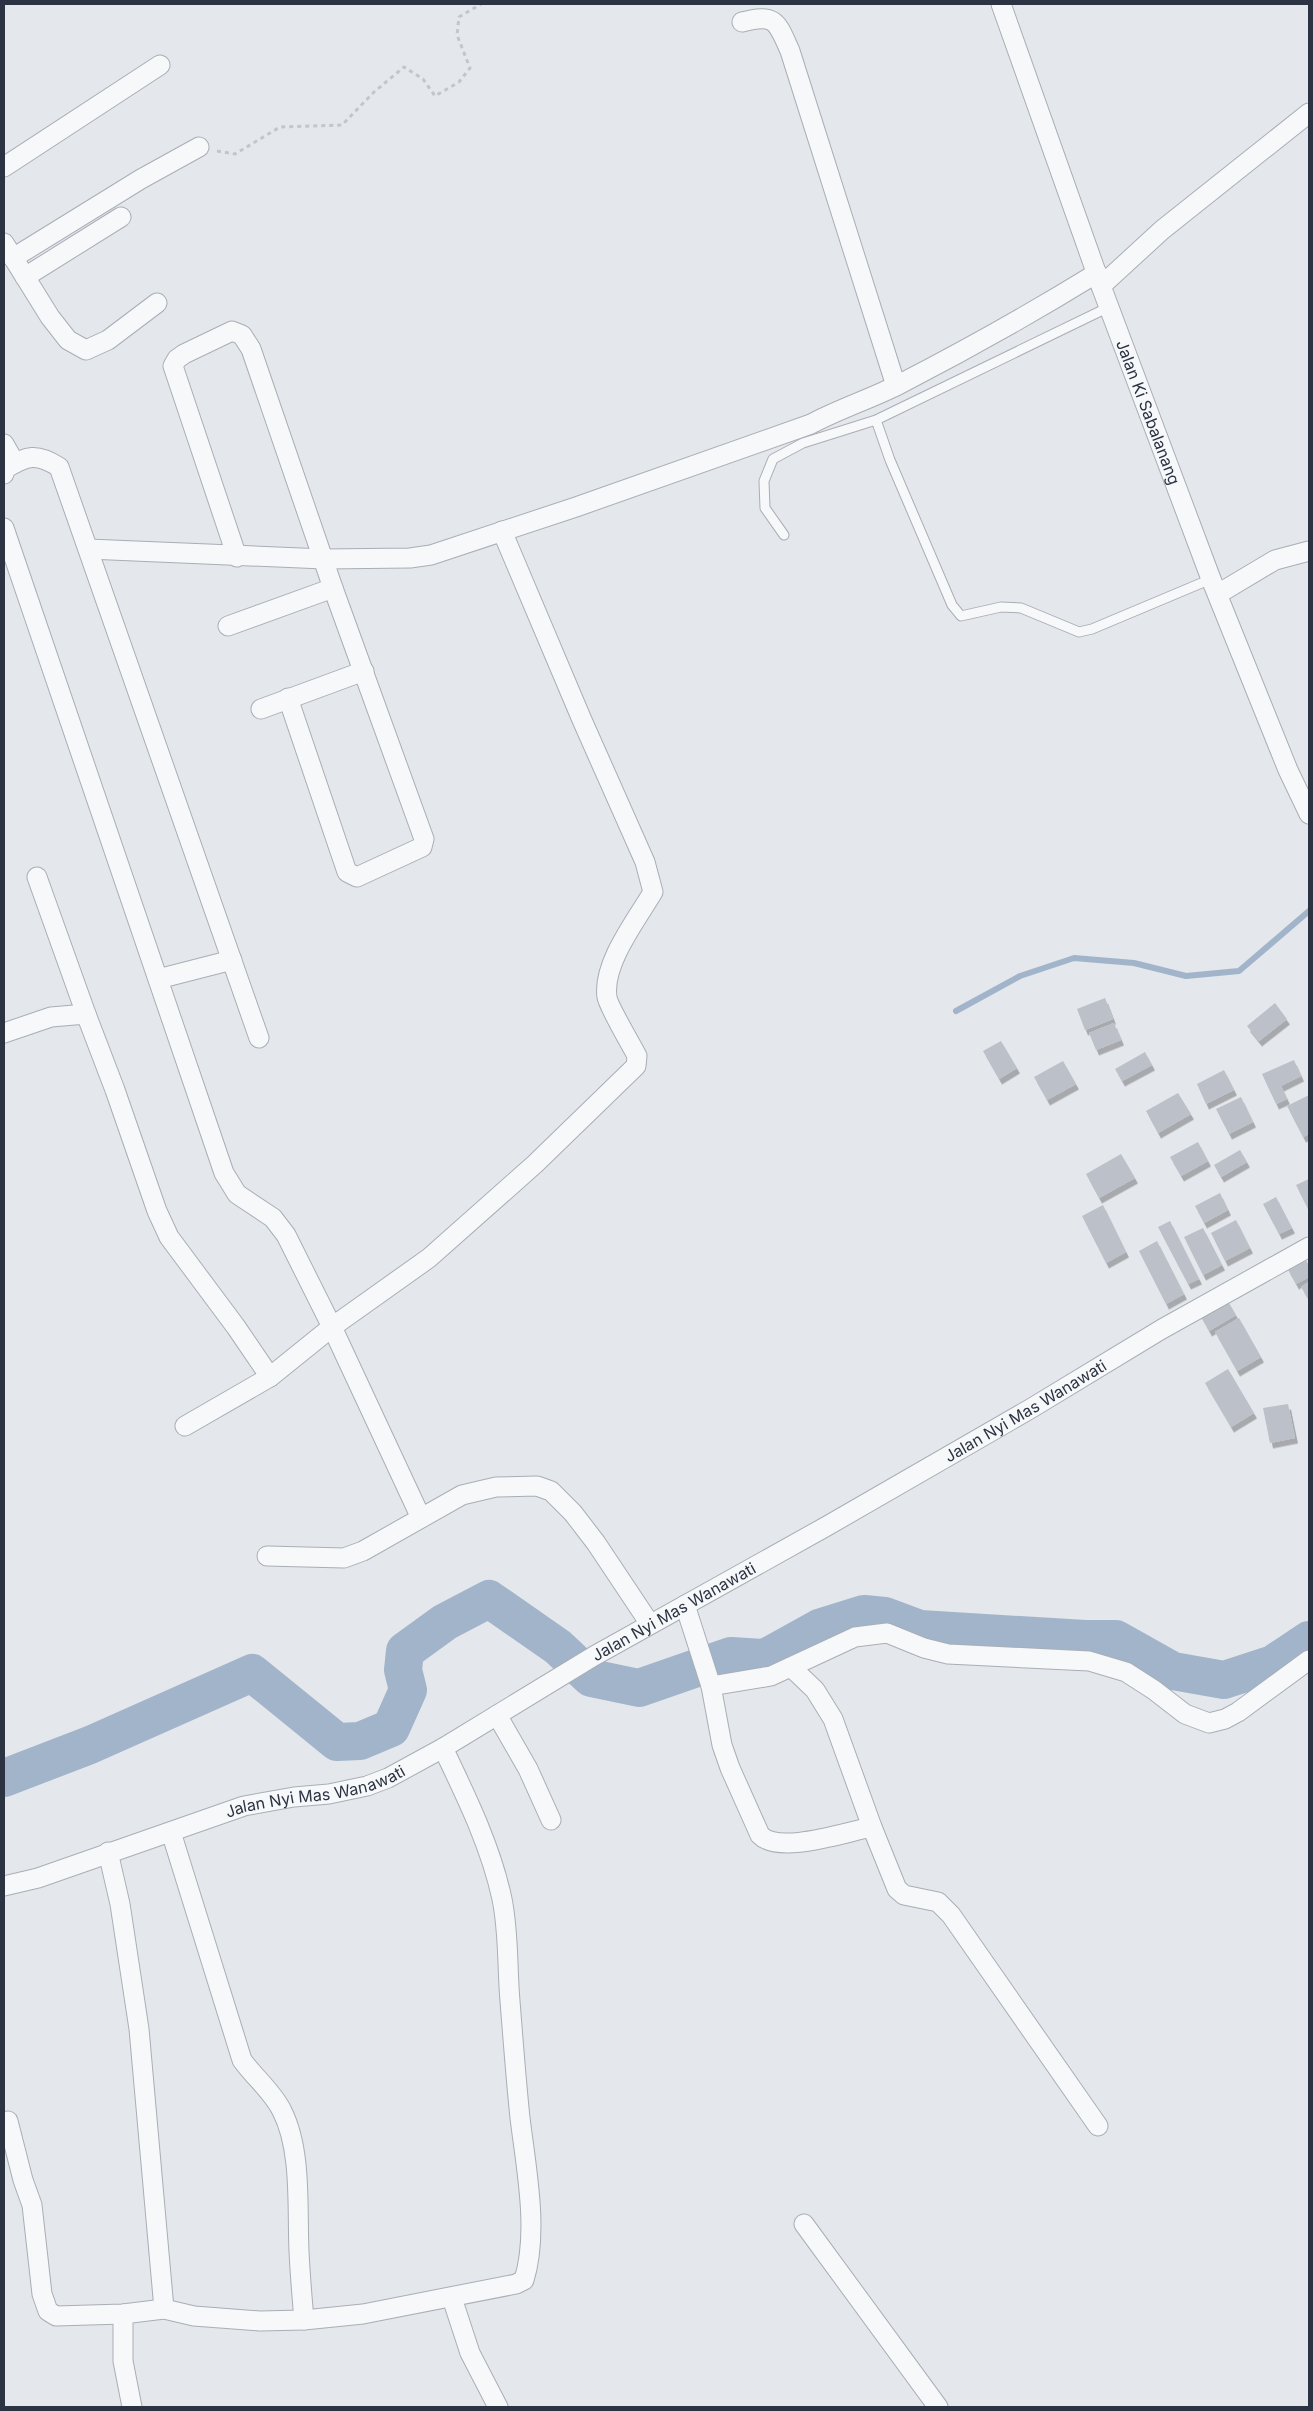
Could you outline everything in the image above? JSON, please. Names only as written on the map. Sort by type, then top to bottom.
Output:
[{"type":"street","name":"Jalan Ki Sabalanang","points":[[1001,4],[1109,307],[1214,587],[1288,770],[1309,814]]},
{"type":"street","points":[[742,22],[759,17],[769,18],[779,25],[896,386]]},
{"type":"street","points":[[4,167],[160,65]]},
{"type":"street","points":[[88,549],[237,557],[324,559],[410,558],[432,555],[576,507],[811,424],[845,407],[896,386],[1099,279],[1309,113]]},
{"type":"street","points":[[157,303],[108,340],[86,350],[68,340],[50,316],[9,251],[199,147]]},
{"type":"street","points":[[25,277],[121,217]]},
{"type":"street","points":[[237,557],[174,366],[184,354],[232,331],[242,335],[251,349],[333,588],[424,842],[418,850],[357,877],[351,876],[347,872],[288,698]]},
{"type":"street","points":[[4,444],[9,468],[28,457],[44,458],[59,466],[259,1038]]},
{"type":"street","points":[[4,528],[224,1173],[237,1194],[273,1218],[286,1235],[332,1327],[421,1518]]},
{"type":"street","points":[[185,1426],[270,1377],[332,1327],[429,1258],[535,1164],[636,1066],[637,1056],[607,998],[610,975],[620,945],[653,892],[645,862],[582,720],[502,531]]},
{"type":"street","points":[[1214,587],[1275,560],[1309,551]]},
{"type":"street","points":[[228,626],[333,588]]},
{"type":"street","points":[[261,709],[364,671]]},
{"type":"street","points":[[38,876],[86,1014],[169,1237],[236,1327],[270,1377]]},
{"type":"street","points":[[158,979],[232,960]]},
{"type":"street","points":[[4,1033],[51,1017],[86,1014]]},
{"type":"street","name":"Jalan Nyi Mas Wanawati","points":[[4,1886],[38,1878],[244,1806],[294,1797],[329,1794],[367,1786],[388,1778],[443,1748],[552,1680],[1022,1414],[1162,1329],[1309,1247]]},
{"type":"street","points":[[267,1556],[344,1558],[363,1551],[462,1495],[496,1487],[537,1486],[551,1491],[573,1513],[596,1543],[650,1624]]},
{"type":"street","points":[[685,1605],[710,1682],[722,1745],[730,1768],[760,1834],[765,1840],[789,1844],[872,1826]]},
{"type":"street","points":[[710,1682],[752,1680],[771,1676],[856,1638],[887,1632],[924,1648],[948,1654],[1089,1661],[1126,1672],[1184,1714],[1209,1723],[1225,1719],[1238,1712],[1309,1660]]},
{"type":"street","points":[[791,1667],[815,1690],[833,1719],[872,1826],[898,1889],[904,1895],[938,1902],[951,1915],[1098,2126]]},
{"type":"street","points":[[497,1715],[528,1769],[551,1820]]},
{"type":"street","points":[[8,2121],[22,2180],[32,2206],[42,2294],[48,2311],[56,2316],[123,2314],[164,2309],[194,2316],[260,2320],[304,2320],[363,2314],[452,2298],[516,2284],[524,2280],[527,2270],[530,2227],[510,1998],[507,1932],[501,1898],[465,1793],[443,1748]]},
{"type":"street","points":[[171,1832],[242,2060],[266,2087],[282,2111],[290,2136],[296,2179],[304,2320]]},
{"type":"street","points":[[108,1852],[120,1904],[139,2028],[164,2309]]},
{"type":"street","points":[[804,2224],[938,2407]]},
{"type":"street","points":[[452,2298],[470,2353],[498,2407]]},
{"type":"street","points":[[123,2314],[123,2361],[132,2407]]},
{"type":"lane","points":[[784,535],[765,508],[764,481],[774,459],[803,443],[876,420],[1109,307]]},
{"type":"lane","points":[[876,420],[890,460],[952,605],[962,616],[1001,607],[1021,608],[1079,632],[1092,630],[1214,587]]},
{"type":"path","points":[[199,147],[234,154],[280,127],[342,126],[374,92],[404,67],[423,79],[435,96],[459,82],[470,68],[458,35],[459,16],[481,4]]},
{"type":"building","points":[[1105,998],[1113,1019],[1085,1030],[1077,1009]]},
{"type":"building","points":[[1275,1003],[1287,1019],[1259,1041],[1247,1026]]},
{"type":"building","points":[[1114,1023],[1121,1040],[1096,1050],[1089,1033]]},
{"type":"building","points":[[1001,1041],[1017,1068],[999,1079],[983,1051]]},
{"type":"building","points":[[1145,1052],[1152,1065],[1122,1081],[1115,1069]]},
{"type":"building","points":[[1294,1060],[1301,1076],[1281,1086],[1287,1099],[1276,1104],[1262,1074]]},
{"type":"building","points":[[1063,1061],[1076,1084],[1047,1100],[1034,1077]]},
{"type":"building","points":[[1224,1070],[1234,1090],[1206,1104],[1197,1084]]},
{"type":"building","points":[[1178,1093],[1191,1114],[1158,1133],[1146,1111]]},
{"type":"building","points":[[1309,1095],[1309,1134],[1303,1137],[1287,1106]]},
{"type":"building","points":[[1241,1097],[1253,1122],[1229,1134],[1216,1109]]},
{"type":"building","points":[[1198,1142],[1208,1161],[1181,1176],[1170,1157]]},
{"type":"building","points":[[1240,1150],[1247,1162],[1221,1177],[1214,1165]]},
{"type":"building","points":[[1121,1154],[1135,1178],[1099,1198],[1086,1174]]},
{"type":"building","points":[[1309,1179],[1309,1211],[1296,1185]]},
{"type":"building","points":[[1220,1193],[1228,1210],[1204,1223],[1195,1206]]},
{"type":"building","points":[[1276,1197],[1292,1228],[1279,1234],[1263,1204]]},
{"type":"building","points":[[1103,1205],[1126,1252],[1106,1263],[1082,1216]]},
{"type":"building","points":[[1236,1220],[1250,1248],[1225,1261],[1211,1233]]},
{"type":"building","points":[[1170,1221],[1199,1279],[1188,1284],[1158,1227]]},
{"type":"building","points":[[1203,1228],[1222,1265],[1203,1275],[1184,1237]]},
{"type":"building","points":[[1157,1241],[1184,1294],[1166,1304],[1139,1251]]},
{"type":"building","points":[[1305,1258],[1309,1266],[1309,1277],[1296,1284],[1287,1268]]},
{"type":"building","points":[[1309,1282],[1309,1300],[1301,1287]]},
{"type":"building","points":[[1226,1298],[1236,1315],[1209,1331],[1199,1313]]},
{"type":"building","points":[[1239,1318],[1261,1357],[1237,1371],[1215,1332]]},
{"type":"building","points":[[1228,1369],[1254,1413],[1231,1427],[1205,1383]]},
{"type":"building","points":[[1288,1404],[1295,1438],[1270,1443],[1263,1408]]},
{"type":"waterway","points":[[956,1011],[1020,976],[1074,958],[1134,963],[1186,976],[1239,971],[1309,911]]},
{"type":"waterway","points":[[4,1778],[90,1745],[252,1673],[337,1742],[360,1741],[391,1728],[408,1690],[403,1670],[405,1651],[445,1622],[489,1599],[558,1647],[591,1678],[639,1688],[731,1656],[765,1658],[819,1628],[864,1614],[885,1616],[920,1629],[1085,1639],[1116,1639],[1173,1671],[1224,1680],[1273,1664],[1309,1640]]}]
